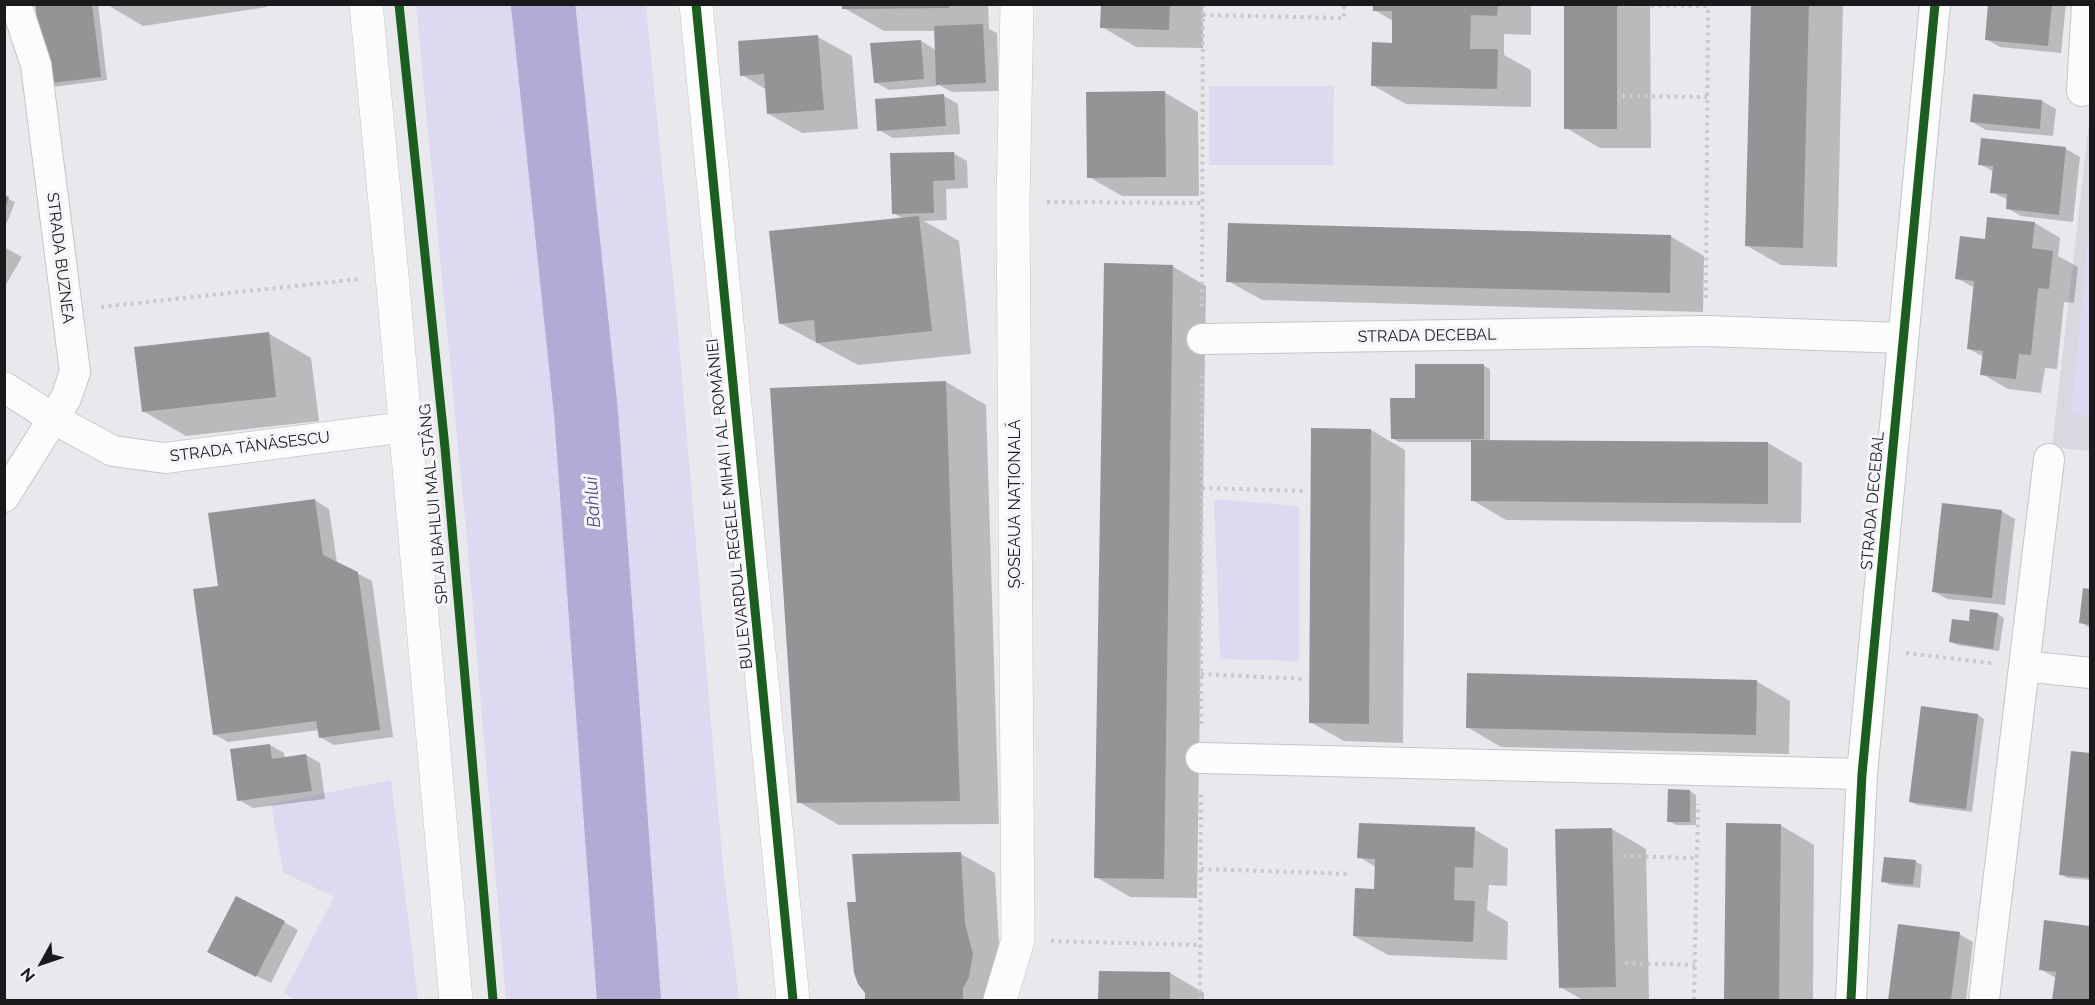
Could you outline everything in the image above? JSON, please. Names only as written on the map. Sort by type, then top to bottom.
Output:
[{"type":"main road","points":[[366,4],[456,1000]]},
{"type":"main road","name":"BULEVARDUL REGELE MIHAI I AL ROMÂNIEI","points":[[696,4],[793,1000]]},
{"type":"main road","name":"ȘOSEAUA NAȚIONALĂ","points":[[1000,1000],[1018,940],[1013,202],[1017,4]]},
{"type":"street","name":"STRADA BUZNEA","points":[[4,497],[66,398],[75,372],[36,65],[16,4]]},
{"type":"street","name":"STRADA DECEBAL","points":[[1851,1000],[1862,774],[1935,4]]},
{"type":"street","points":[[2082,91],[2087,4]]},
{"type":"street","name":"STRADA DECEBAL","points":[[1202,339],[1706,331],[1904,338]]},
{"type":"street","name":"STRADA TĂNĂSESCU","points":[[4,387],[54,419],[113,451],[165,458],[405,427]]},
{"type":"street","points":[[1984,1000],[2049,459]]},
{"type":"street","points":[[2024,666],[2091,673]]},
{"type":"street","points":[[1201,758],[1862,774]]},
{"type":"path","points":[[1200,1000],[1203,4]]},
{"type":"path","points":[[1203,15],[1344,18],[1344,4]]},
{"type":"path","points":[[1621,5],[1708,5],[1706,331]]},
{"type":"path","points":[[1622,96],[1707,97]]},
{"type":"path","points":[[1013,202],[1203,202]]},
{"type":"path","points":[[67,311],[392,275]]},
{"type":"path","points":[[1202,488],[1303,491]]},
{"type":"path","points":[[1874,649],[2024,666]]},
{"type":"path","points":[[1201,674],[1305,679]]},
{"type":"path","points":[[1694,1000],[1699,770]]},
{"type":"path","points":[[1623,856],[1697,858]]},
{"type":"path","points":[[1200,868],[1350,874]]},
{"type":"path","points":[[1018,940],[1200,945]]},
{"type":"path","points":[[1625,963],[1695,965]]},
{"type":"shaded area","points":[[416,5],[646,5],[677,319],[723,865],[739,1000],[506,1000],[469,562]]},
{"type":"shaded area","points":[[1209,86],[1334,86],[1333,165],[1209,165]]},
{"type":"shaded area","points":[[2090,122],[2090,451],[2052,447]]},
{"type":"shaded area","points":[[2090,217],[2090,416],[2071,413]]},
{"type":"shaded area","points":[[1214,499],[1299,506],[1299,661],[1220,659]]},
{"type":"shaded area","points":[[391,780],[418,1000],[296,1000],[284,993],[334,897],[283,872],[271,804]]},
{"type":"building","points":[[35,4],[92,4],[101,77],[45,84]]},
{"type":"building","points":[[842,4],[949,4],[949,8],[842,9]]},
{"type":"building","points":[[1101,4],[1170,4],[1169,30],[1100,28]]},
{"type":"building","points":[[1373,4],[1498,4],[1497,16],[1471,15],[1470,49],[1498,49],[1497,89],[1371,86],[1372,42],[1392,43],[1392,11],[1373,11]]},
{"type":"building","points":[[1564,4],[1617,4],[1617,129],[1564,129]]},
{"type":"building","points":[[1751,4],[1809,4],[1803,248],[1745,246]]},
{"type":"building","points":[[1988,4],[2052,4],[2048,46],[1985,40]]},
{"type":"building","points":[[983,24],[986,83],[936,85],[934,26]]},
{"type":"building","points":[[818,35],[824,110],[767,114],[764,74],[740,76],[738,41]]},
{"type":"building","points":[[921,40],[924,79],[874,83],[870,43]]},
{"type":"building","points":[[1165,91],[1166,177],[1087,178],[1086,92]]},
{"type":"building","points":[[944,94],[946,126],[877,131],[875,99]]},
{"type":"building","points":[[1973,94],[2042,100],[2040,129],[1970,122]]},
{"type":"building","points":[[1981,138],[2066,147],[2059,215],[2006,209],[2007,194],[1990,193],[1993,166],[1978,165]]},
{"type":"building","points":[[954,152],[955,180],[933,181],[934,213],[892,214],[890,153]]},
{"type":"building","points":[[4,195],[9,197],[5,209],[4,209]]},
{"type":"building","points":[[919,216],[932,331],[816,343],[814,320],[779,324],[769,231]]},
{"type":"building","points":[[1987,217],[2035,222],[2032,248],[2053,251],[2049,289],[2038,288],[2031,355],[2019,354],[2016,379],[1980,375],[1983,351],[1967,349],[1974,281],[1955,279],[1960,236],[1985,239]]},
{"type":"building","points":[[1228,223],[1671,235],[1670,293],[1226,282]]},
{"type":"building","points":[[1104,263],[1173,265],[1164,879],[1094,878]]},
{"type":"building","points":[[269,332],[276,397],[142,412],[134,347]]},
{"type":"building","points":[[1415,364],[1484,364],[1484,439],[1391,439],[1390,398],[1415,398]]},
{"type":"building","points":[[946,381],[960,801],[797,803],[770,388]]},
{"type":"building","points":[[1311,428],[1371,429],[1369,724],[1309,723]]},
{"type":"building","points":[[1471,440],[1768,442],[1768,504],[1471,501]]},
{"type":"building","points":[[315,499],[323,555],[358,572],[380,730],[319,738],[316,721],[213,735],[193,589],[218,586],[208,513]]},
{"type":"building","points":[[1942,503],[2002,510],[1992,598],[1932,592]]},
{"type":"building","points":[[2083,588],[2090,589],[2090,625],[2079,623]]},
{"type":"building","points":[[1970,609],[1998,613],[1993,649],[1949,642],[1952,619],[1969,621]]},
{"type":"building","points":[[1467,673],[1757,680],[1756,735],[1466,728]]},
{"type":"building","points":[[1921,706],[1978,714],[1966,809],[1909,802]]},
{"type":"building","points":[[270,744],[272,759],[306,754],[312,791],[237,801],[230,749]]},
{"type":"building","points":[[2071,751],[2090,753],[2090,878],[2059,875]]},
{"type":"building","points":[[1668,789],[1690,790],[1690,822],[1667,822]]},
{"type":"building","points":[[1359,823],[1475,827],[1473,868],[1455,867],[1454,900],[1475,901],[1473,942],[1353,936],[1355,888],[1374,889],[1375,859],[1357,858]]},
{"type":"building","points":[[1726,823],[1781,824],[1779,1000],[1724,1000]]},
{"type":"building","points":[[1612,828],[1616,987],[1559,988],[1555,829]]},
{"type":"building","points":[[961,852],[965,923],[973,954],[969,977],[963,988],[963,1000],[865,1000],[865,993],[854,973],[847,902],[856,902],[852,854]]},
{"type":"building","points":[[1884,857],[1916,860],[1913,885],[1881,882]]},
{"type":"building","points":[[236,896],[285,921],[256,977],[207,952]]},
{"type":"building","points":[[2044,920],[2090,926],[2090,1000],[2052,1000],[2056,972],[2039,970]]},
{"type":"building","points":[[1898,924],[1960,932],[1951,1000],[1888,1000]]},
{"type":"building","points":[[1099,971],[1170,972],[1170,1000],[1098,1000]]},
{"type":"waterway","name":"Bahlui","points":[[543,4],[586,413],[629,1000]]},
{"type":"cycle path","name":"SPLAI BAHLUI MAL STÂNG","points":[[399,4],[445,448],[493,1000]]},
{"type":"cycle path","points":[[696,4],[793,1000]]},
{"type":"cycle path","points":[[1851,1000],[1862,774],[1935,4]]}]
